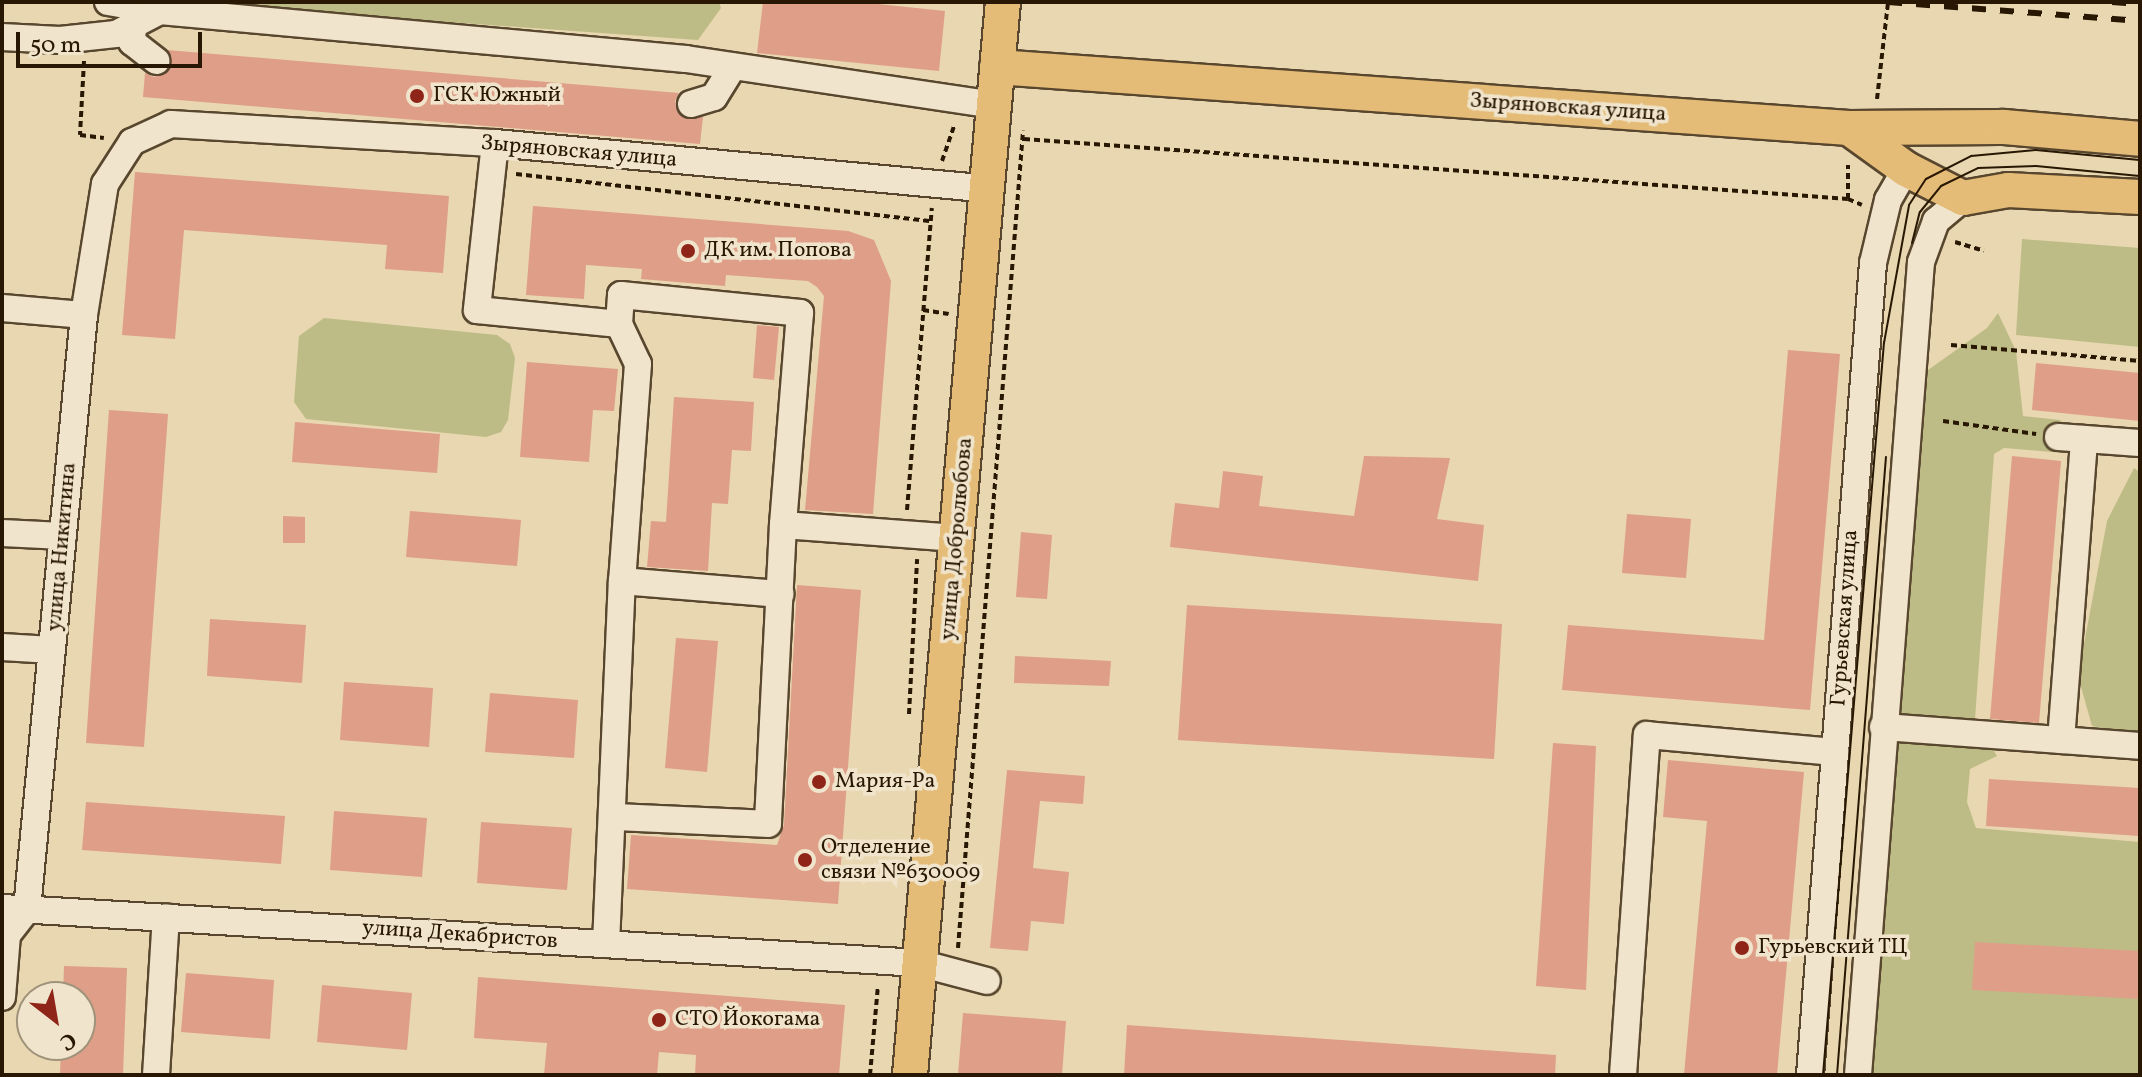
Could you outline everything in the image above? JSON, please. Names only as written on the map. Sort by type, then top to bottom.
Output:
[{"type":"main road","name":"улица Добролюбова","points":[[910,1075],[987,189],[979,102],[997,67],[1002,4]]},
{"type":"main road","name":"Зыряновская улица","points":[[997,67],[1849,128],[2004,127],[2140,139]]},
{"type":"main road","points":[[1906,169],[1938,149],[2004,127]]},
{"type":"main road","points":[[1849,128],[1906,169],[1963,198],[2008,190],[2140,197]]},
{"type":"street","points":[[108,2],[160,11],[733,66],[979,102]]},
{"type":"street","points":[[2,37],[60,40],[116,34],[160,11]]},
{"type":"street","points":[[133,26],[132,42],[156,61]]},
{"type":"street","points":[[691,104],[714,97],[733,66]]},
{"type":"street","name":"Зыряновская улица","points":[[171,124],[495,143],[987,189]]},
{"type":"street","name":"улица Никитина","points":[[2,997],[7,935],[14,908],[52,650],[84,315],[105,184],[132,142],[171,124]]},
{"type":"street","points":[[495,143],[477,310],[619,324]]},
{"type":"street","name":"Гурьевская улица","points":[[1810,1075],[1873,263],[1883,214],[1906,169]]},
{"type":"street","name":"Гурьевская улица","points":[[1858,1075],[1921,262],[1930,235],[1947,207],[1963,198]]},
{"type":"street","points":[[606,944],[622,581],[638,364],[619,324],[621,295],[800,313],[783,525],[768,824],[612,817]]},
{"type":"street","points":[[2,308],[84,315]]},
{"type":"street","points":[[2061,740],[2071,438],[2140,443]]},
{"type":"street","points":[[783,525],[904,537],[957,538]]},
{"type":"street","points":[[2,533],[63,536]]},
{"type":"street","points":[[622,581],[780,594]]},
{"type":"street","points":[[2,647],[52,650]]},
{"type":"street","points":[[1883,727],[2140,746]]},
{"type":"street","points":[[1623,1075],[1647,735],[1835,752]]},
{"type":"street","name":"улица Декабристов","points":[[14,908],[919,963],[987,981]]},
{"type":"street","points":[[156,1075],[166,917]]},
{"type":"path","points":[[1881,72],[1888,2]]},
{"type":"path","points":[[80,135],[84,64]]},
{"type":"path","points":[[909,725],[917,555],[904,537],[934,184],[979,102]]},
{"type":"path","points":[[956,973],[1023,125]]},
{"type":"path","points":[[1024,139],[1848,199],[1883,214]]},
{"type":"path","points":[[1930,235],[1984,251]]},
{"type":"path","points":[[1951,345],[2140,361]]},
{"type":"path","points":[[1943,421],[2071,438]]},
{"type":"path","points":[[870,1075],[880,961]]},
{"type":"shaded area","points":[[172,2],[719,2],[721,8],[698,40]]},
{"type":"shaded area","points":[[2022,239],[2140,248],[2140,347],[2016,335]]},
{"type":"shaded area","points":[[1998,313],[2016,351],[2023,416],[2060,420],[2076,437],[2064,453],[2004,448],[1994,454],[1975,719],[1997,756],[1970,769],[1967,802],[1976,828],[2140,842],[2140,1075],[1872,1075],[1928,370],[1987,328]]},
{"type":"shaded area","points":[[324,318],[497,335],[510,344],[515,358],[508,420],[501,432],[486,437],[306,419],[294,402],[299,336]]},
{"type":"shaded area","points":[[2134,468],[2140,472],[2140,736],[2092,726],[2078,676],[2107,521]]},
{"type":"building","points":[[763,2],[859,2],[945,11],[939,71],[757,53]]},
{"type":"building","name":"ГСК Южный","points":[[167,50],[679,93],[675,101],[680,115],[703,117],[700,144],[143,97],[145,73],[154,77],[169,70]]},
{"type":"building","points":[[135,172],[449,196],[443,273],[385,269],[387,245],[184,230],[175,339],[122,335]]},
{"type":"building","points":[[533,206],[848,231],[874,240],[891,281],[873,514],[805,510],[824,296],[817,287],[808,281],[726,275],[725,286],[641,279],[642,269],[586,265],[584,299],[526,295]]},
{"type":"building","points":[[757,325],[779,327],[774,380],[753,378]]},
{"type":"building","points":[[1788,350],[1840,354],[1810,710],[1562,690],[1568,625],[1764,640]]},
{"type":"building","points":[[527,362],[618,369],[614,411],[593,410],[589,462],[520,457]]},
{"type":"building","points":[[2036,363],[2140,373],[2140,421],[2032,410]]},
{"type":"building","points":[[674,397],[754,402],[751,451],[732,450],[728,504],[712,503],[708,571],[647,567],[651,521],[666,522]]},
{"type":"building","points":[[109,410],[168,414],[144,747],[86,743]]},
{"type":"building","points":[[295,422],[440,434],[437,473],[292,462]]},
{"type":"building","points":[[1364,456],[1450,458],[1437,519],[1484,525],[1478,581],[1170,547],[1175,503],[1219,508],[1223,471],[1263,476],[1259,506],[1354,516]]},
{"type":"building","points":[[2012,456],[2061,461],[2039,723],[1990,719]]},
{"type":"building","points":[[410,511],[521,520],[517,566],[406,557]]},
{"type":"building","points":[[1627,514],[1691,519],[1686,578],[1622,573]]},
{"type":"building","points":[[283,516],[305,517],[305,543],[283,543]]},
{"type":"building","points":[[1021,532],[1052,535],[1047,599],[1016,597]]},
{"type":"building","points":[[797,585],[861,590],[838,904],[627,889],[631,835],[777,845],[784,825]]},
{"type":"building","points":[[1187,605],[1502,624],[1494,759],[1178,740]]},
{"type":"building","points":[[210,619],[306,625],[302,683],[207,676]]},
{"type":"building","points":[[676,638],[718,641],[707,772],[665,768]]},
{"type":"building","points":[[1015,656],[1111,661],[1109,686],[1014,683]]},
{"type":"building","points":[[344,682],[433,688],[429,747],[340,740]]},
{"type":"building","points":[[490,693],[578,700],[574,758],[485,752]]},
{"type":"building","points":[[1553,743],[1596,746],[1586,990],[1536,986]]},
{"type":"building","name":"Гурьевский ТЦ","points":[[1668,760],[1804,772],[1777,1075],[1684,1075],[1707,821],[1663,817]]},
{"type":"building","points":[[1007,770],[1085,776],[1083,804],[1040,801],[1033,868],[1069,872],[1064,924],[1031,921],[1028,951],[990,948]]},
{"type":"building","points":[[1989,779],[2140,788],[2140,836],[1986,826]]},
{"type":"building","points":[[86,802],[285,816],[281,864],[82,850]]},
{"type":"building","points":[[334,811],[427,818],[422,877],[330,870]]},
{"type":"building","points":[[481,822],[572,828],[567,890],[477,883]]},
{"type":"building","points":[[1975,942],[2140,951],[2140,999],[1972,990]]},
{"type":"building","points":[[64,966],[127,968],[123,1075],[60,1075],[60,1061],[96,1061],[96,981],[64,981]]},
{"type":"building","points":[[186,973],[274,980],[270,1039],[181,1032]]},
{"type":"building","name":"СТО Йокогама","points":[[478,977],[845,1005],[839,1075],[695,1075],[696,1055],[659,1052],[657,1075],[544,1075],[547,1043],[474,1038]]},
{"type":"building","points":[[322,985],[412,993],[407,1050],[317,1042]]},
{"type":"building","points":[[963,1013],[1066,1021],[1062,1075],[958,1075]]},
{"type":"building","points":[[1127,1025],[1556,1055],[1555,1075],[1124,1075]]},
{"type":"tram line","points":[[1823,1075],[1884,343],[1909,205],[1926,179],[1971,156],[2036,150],[2140,160]]},
{"type":"tram line","points":[[1912,243],[1920,212],[1941,186],[1978,168],[2036,166],[2140,176]]},
{"type":"tram line","points":[[1837,1075],[1886,457]]},
{"type":"railway","points":[[1888,2],[2140,21]]},
{"type":"railway","points":[[2112,2],[2140,4]]},
{"type":"place","name":"ГСК Южный","points":[[417,96]]},
{"type":"place","name":"ДК им. Попова","points":[[688,251]]},
{"type":"place","name":"Мария-Ра","points":[[819,782]]},
{"type":"place","name":"Отделение связи №630009","points":[[805,860]]},
{"type":"place","name":"Гурьевский ТЦ","points":[[1742,948]]},
{"type":"place","name":"СТО Йокогама","points":[[659,1020]]}]
